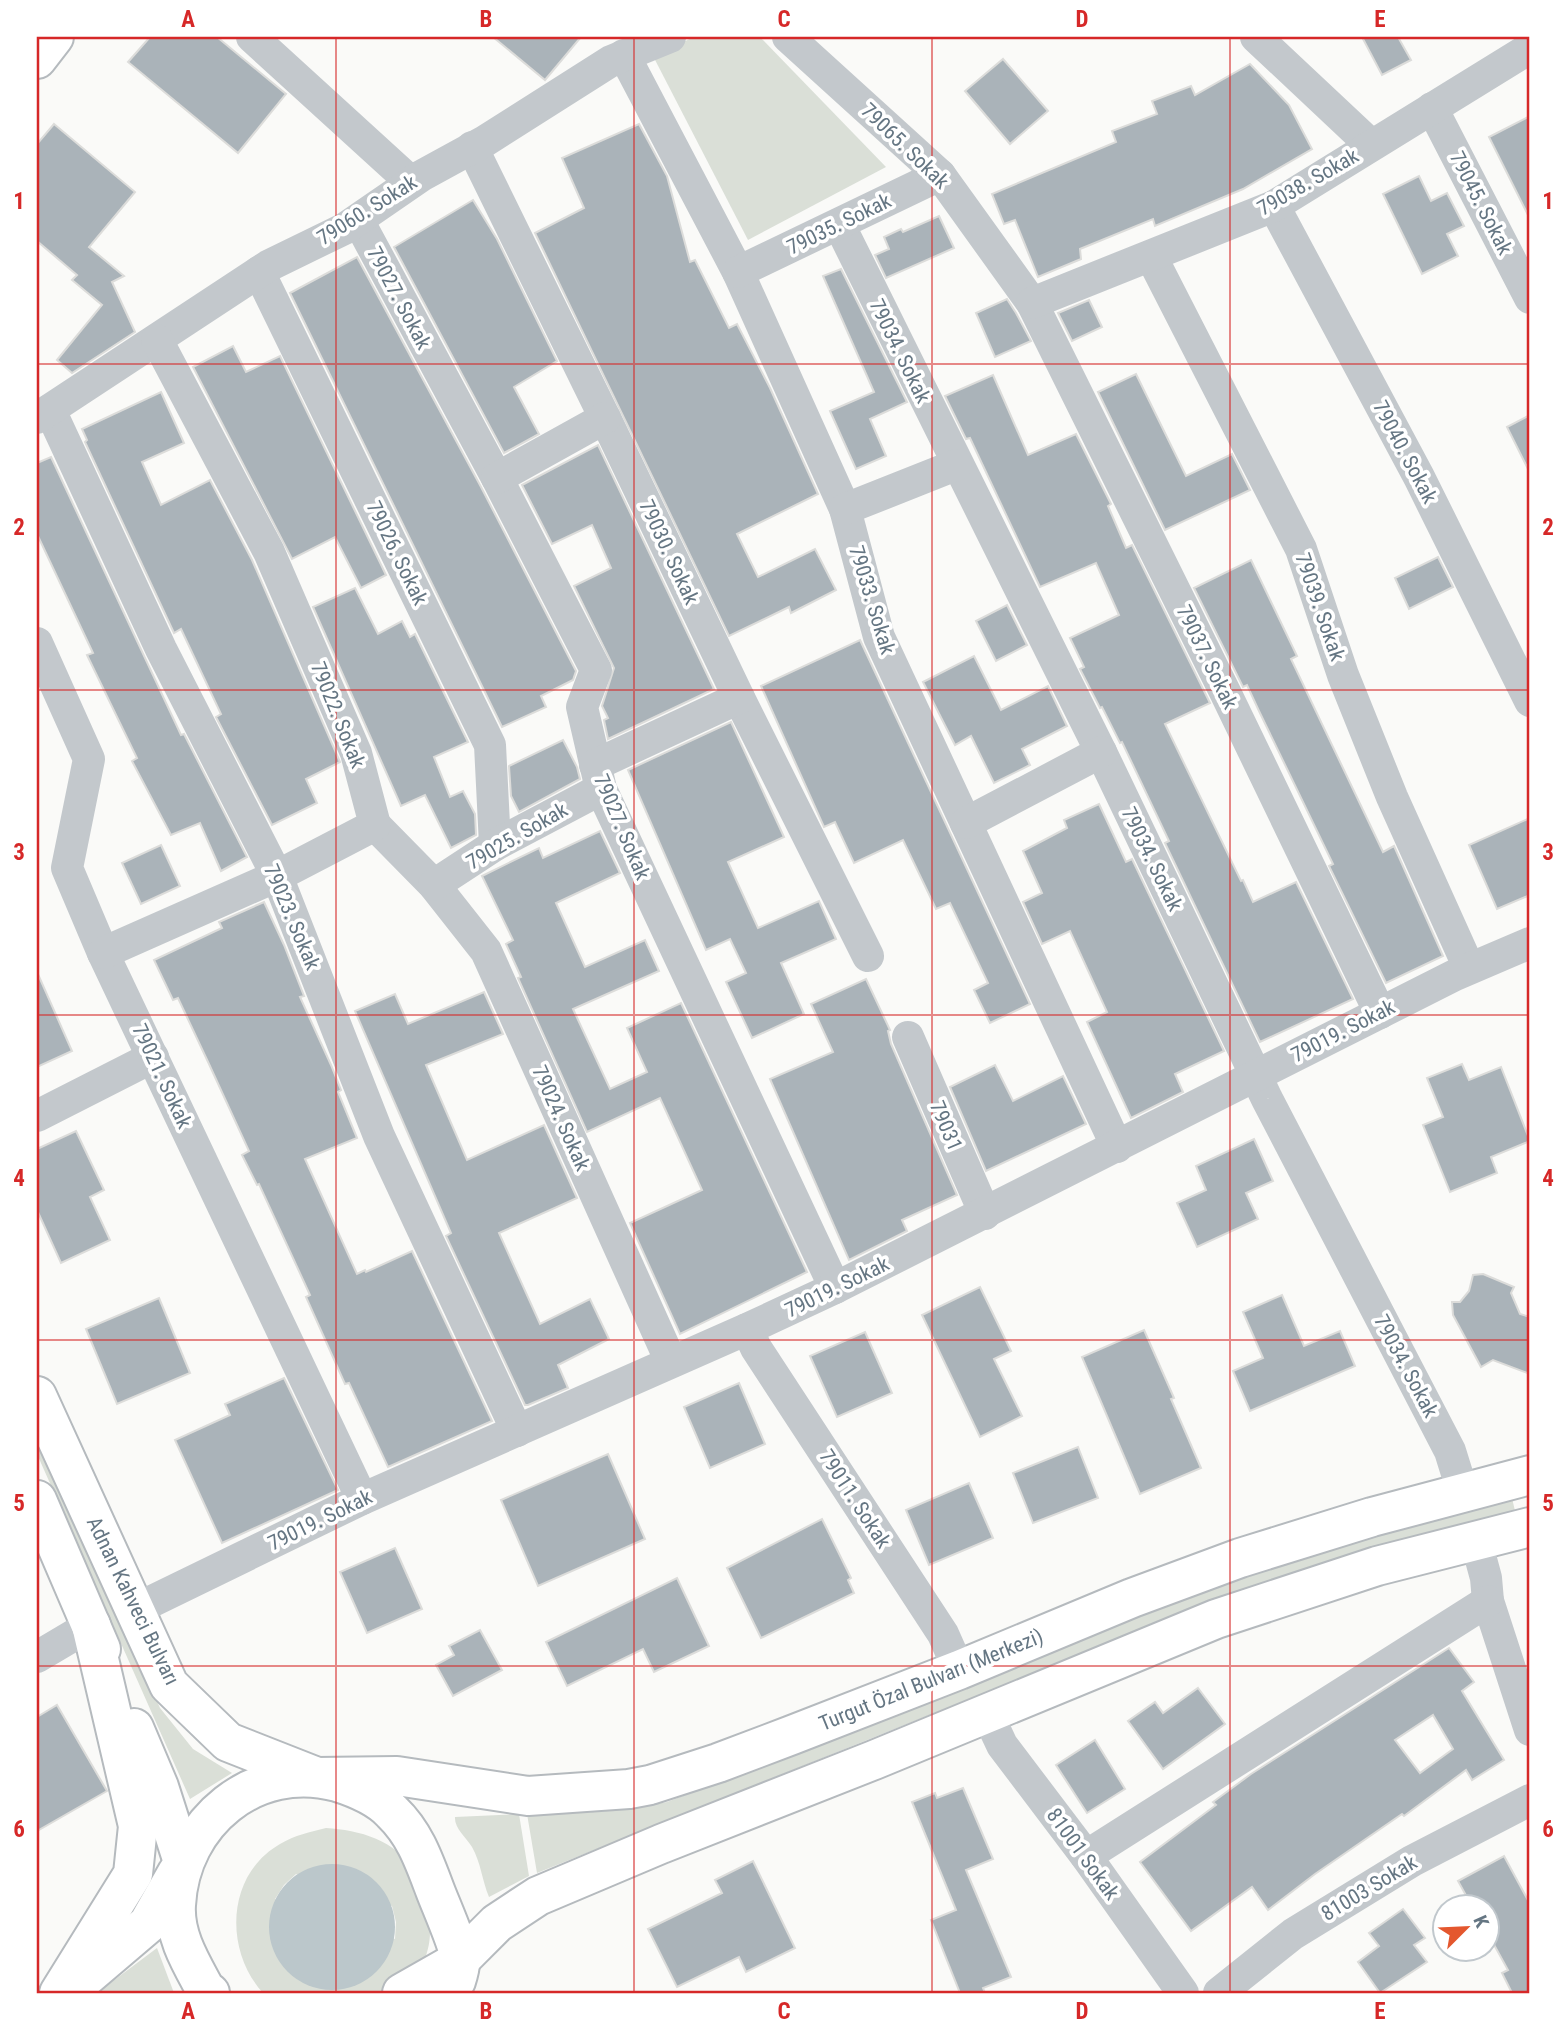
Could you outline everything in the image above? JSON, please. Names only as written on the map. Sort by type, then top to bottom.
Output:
[{"type":"main road","points":[[37,59],[54,37]]},
{"type":"main road","name":"Adnan Kahveci Bulvarı","points":[[37,1396],[169,1685],[228,1742],[317,1777]]},
{"type":"main road","name":"Turgut Özal Bulvarı (Merkezi)","points":[[58,1993],[79,1983],[148,1924],[205,1824],[238,1795],[276,1780],[397,1776],[528,1796],[629,1790],[650,1785],[718,1763],[959,1670],[1132,1598],[1240,1558],[1304,1536],[1530,1475]]},
{"type":"main road","points":[[37,1500],[159,1787],[183,1862],[176,1906],[183,1950],[205,1989],[210,1993]]},
{"type":"main road","points":[[402,1993],[457,1976],[497,1923],[538,1896],[660,1844],[874,1760],[1216,1619],[1377,1566],[1530,1527]]},
{"type":"main road","points":[[58,1993],[133,1874],[138,1826],[91,1625]]},
{"type":"main road","points":[[317,1777],[357,1788],[368,1795],[391,1810],[417,1842],[457,1976]]},
{"type":"street","points":[[252,37],[411,182]]},
{"type":"street","name":"79060. Sokak","points":[[43,414],[259,272],[358,220],[411,182],[624,55],[670,37]]},
{"type":"street","name":"79065. Sokak","points":[[788,37],[940,175],[1032,303]]},
{"type":"street","points":[[1256,37],[1371,145]]},
{"type":"street","name":"79038. Sokak","points":[[1032,303],[1274,206],[1530,48]]},
{"type":"street","name":"79033. Sokak","points":[[624,55],[737,272],[845,509],[880,637],[1116,1147]]},
{"type":"street","name":"79045. Sokak","points":[[1432,108],[1530,298]]},
{"type":"street","name":"79030. Sokak","points":[[472,148],[605,418],[738,698],[867,956]]},
{"type":"street","name":"79035. Sokak","points":[[737,272],[940,175]]},
{"type":"street","name":"79040. Sokak","points":[[1274,206],[1419,477],[1530,701]]},
{"type":"street","name":"79027. Sokak","points":[[358,220],[497,478],[596,670],[582,707],[598,777],[835,1288]]},
{"type":"street","name":"79034. Sokak","points":[[839,224],[956,465],[1101,752],[1256,1075],[1450,1451],[1463,1493]]},
{"type":"street","name":"79039. Sokak","points":[[1151,256],[1301,549],[1343,675],[1387,785],[1469,968]]},
{"type":"street","name":"79026. Sokak","points":[[259,272],[490,745],[495,845]]},
{"type":"street","name":"79037. Sokak","points":[[1032,303],[1220,681],[1380,1013]]},
{"type":"street","name":"79022. Sokak","points":[[157,340],[269,552],[356,753],[375,825]]},
{"type":"street","name":"79023. Sokak","points":[[43,414],[277,876],[379,1136],[517,1431]]},
{"type":"street","points":[[497,478],[605,418]]},
{"type":"street","points":[[845,509],[956,465]]},
{"type":"street","name":"79021. Sokak","points":[[37,643],[89,759],[66,868],[103,953],[362,1499]]},
{"type":"street","name":"79025. Sokak","points":[[434,885],[598,777],[738,698]]},
{"type":"street","points":[[966,823],[1101,752]]},
{"type":"street","points":[[103,953],[277,876],[375,825]]},
{"type":"street","name":"79024. Sokak","points":[[375,825],[434,885],[486,951],[671,1362]]},
{"type":"street","name":"79019. Sokak","points":[[134,1611],[362,1499],[835,1288],[1469,968],[1530,943]]},
{"type":"street","name":"79031","points":[[908,1037],[985,1214]]},
{"type":"street","points":[[37,1116],[153,1056]]},
{"type":"street","name":"79011. Sokak","points":[[747,1329],[763,1360],[943,1634],[959,1670]]},
{"type":"street","points":[[1476,1541],[1486,1578],[1488,1601],[1530,1730]]},
{"type":"street","points":[[1086,1856],[1488,1601]]},
{"type":"street","points":[[37,1657],[91,1625]]},
{"type":"street","name":"81001 Sokak","points":[[986,1713],[1002,1745],[1086,1856],[1183,1993]]},
{"type":"street","name":"81003 Sokak","points":[[1219,1993],[1293,1934],[1412,1861],[1530,1800]]},
{"type":"shaded area","points":[[694,37],[760,37],[886,167],[748,240],[653,56]]},
{"type":"shaded area","points":[[37,1437],[160,1708],[193,1749],[232,1773],[190,1799],[37,1454]]},
{"type":"shaded area","points":[[1512,1498],[1515,1511],[1318,1565],[1185,1612],[537,1873],[527,1814],[597,1812],[667,1802],[880,1722],[1260,1570],[1314,1552]]},
{"type":"shaded area","points":[[519,1814],[529,1876],[489,1897],[475,1853],[458,1829],[455,1817]]},
{"type":"shaded area","points":[[326,1828],[351,1831],[376,1839],[398,1852],[414,1872],[428,1916],[430,1940],[420,1970],[404,1993],[263,1993],[250,1976],[237,1935],[241,1893],[249,1874],[262,1858],[280,1844]],"holes":[[[296,1874],[392,1906],[396,1922],[395,1939],[275,1899],[284,1885]]]},
{"type":"shaded area","points":[[332,1864],[356,1868],[377,1882],[391,1903],[395,1927],[391,1951],[377,1972],[356,1986],[332,1990],[308,1986],[287,1972],[273,1951],[269,1927],[273,1903],[287,1882],[308,1868]]},
{"type":"shaded area","points":[[157,1948],[174,1993],[97,1993]]},
{"type":"building","points":[[150,37],[217,37],[286,94],[238,153],[128,62]]},
{"type":"building","points":[[493,37],[581,37],[545,80]]},
{"type":"building","points":[[1362,37],[1398,37],[1411,60],[1382,75]]},
{"type":"building","points":[[1003,59],[1048,111],[1010,144],[965,91]]},
{"type":"building","points":[[1250,64],[1289,105],[1312,149],[1243,189],[1155,226],[1153,219],[1080,249],[1081,259],[1038,277],[1015,220],[1004,224],[992,194],[1116,142],[1112,131],[1157,114],[1152,101],[1191,86],[1195,95]]},
{"type":"building","points":[[1530,116],[1530,219],[1489,137]]},
{"type":"building","points":[[54,124],[135,192],[89,247],[124,276],[112,282],[135,332],[72,373],[57,360],[102,305],[72,280],[77,275],[37,241],[37,144]]},
{"type":"building","points":[[639,124],[667,176],[690,262],[695,260],[729,328],[737,324],[770,388],[818,494],[737,534],[758,577],[815,549],[836,590],[791,613],[789,607],[729,636],[535,233],[584,208],[562,158]]},
{"type":"building","points":[[1419,176],[1431,201],[1447,193],[1464,226],[1447,234],[1458,256],[1422,274],[1383,194]]},
{"type":"building","points":[[473,200],[497,239],[557,361],[514,387],[539,434],[504,453],[394,247]]},
{"type":"building","points":[[939,216],[954,248],[886,278],[875,255],[889,249],[884,237],[901,229],[903,232]]},
{"type":"building","points":[[357,257],[576,671],[573,680],[541,696],[546,707],[502,727],[290,293]]},
{"type":"building","points":[[841,269],[907,402],[870,419],[886,456],[856,469],[830,411],[874,392],[823,276]]},
{"type":"building","points":[[1007,299],[1031,341],[995,357],[976,313]]},
{"type":"building","points":[[1089,300],[1102,327],[1072,341],[1058,313]]},
{"type":"building","points":[[233,346],[246,372],[280,356],[386,575],[361,588],[335,537],[292,559],[193,367]]},
{"type":"building","points":[[1136,374],[1186,476],[1232,454],[1250,490],[1165,530],[1098,392]]},
{"type":"building","points":[[993,375],[1028,455],[1076,434],[1111,504],[1108,506],[1126,548],[1132,545],[1210,703],[1165,724],[1241,881],[1243,880],[1253,902],[1296,882],[1353,999],[1260,1042],[1165,843],[1169,841],[1122,742],[1120,743],[1080,669],[1084,667],[1070,638],[1119,615],[1096,563],[1040,587],[970,438],[966,439],[945,396]]},
{"type":"building","points":[[161,392],[184,443],[142,462],[161,505],[210,480],[252,560],[340,762],[306,779],[317,803],[272,825],[216,717],[221,714],[181,629],[174,633],[85,442],[87,440],[82,429]]},
{"type":"building","points":[[1530,415],[1530,473],[1507,427]]},
{"type":"building","points":[[598,445],[714,689],[608,739],[604,720],[608,718],[602,706],[614,668],[574,586],[611,568],[592,525],[552,544],[522,485]]},
{"type":"building","points":[[51,457],[181,735],[184,734],[247,857],[221,871],[200,823],[171,835],[132,761],[137,758],[87,655],[93,653],[37,534],[37,463]]},
{"type":"building","points":[[1438,557],[1453,587],[1409,609],[1395,578]]},
{"type":"building","points":[[1251,560],[1297,656],[1291,659],[1383,852],[1394,846],[1443,956],[1386,983],[1329,866],[1333,864],[1247,685],[1243,687],[1194,588]]},
{"type":"building","points":[[355,588],[378,634],[402,621],[410,637],[415,634],[468,742],[434,757],[450,797],[463,791],[475,814],[476,835],[451,848],[425,795],[401,806],[313,607]]},
{"type":"building","points":[[1007,605],[1027,645],[996,661],[976,621]]},
{"type":"building","points":[[860,640],[1030,1004],[990,1023],[974,990],[988,983],[950,903],[936,909],[903,840],[854,863],[835,822],[824,827],[761,686]]},
{"type":"building","points":[[974,656],[1001,710],[1048,686],[1067,726],[1022,749],[1030,765],[994,783],[971,736],[955,745],[923,682]]},
{"type":"building","points":[[731,722],[784,837],[728,862],[758,928],[819,901],[836,939],[781,963],[804,1014],[752,1038],[726,982],[746,973],[730,939],[706,950],[628,770]]},
{"type":"building","points":[[563,740],[580,779],[519,812],[511,796],[509,766]]},
{"type":"building","points":[[1099,804],[1126,862],[1132,859],[1224,1051],[1175,1074],[1183,1092],[1131,1118],[1087,1022],[1107,1012],[1070,931],[1042,944],[1023,902],[1042,893],[1023,851],[1067,828],[1064,820]]},
{"type":"building","points":[[1530,818],[1530,895],[1497,909],[1469,845]]},
{"type":"building","points":[[600,831],[620,873],[556,903],[585,967],[645,940],[659,971],[573,1009],[610,1089],[647,1072],[627,1028],[681,1003],[807,1272],[680,1334],[630,1223],[702,1190],[660,1098],[587,1132],[518,978],[521,977],[506,944],[513,940],[482,876],[539,848],[543,858]]},
{"type":"building","points":[[161,845],[180,886],[141,904],[122,863]]},
{"type":"building","points":[[264,902],[284,945],[304,996],[300,997],[331,1065],[341,1090],[338,1092],[357,1138],[305,1159],[357,1274],[412,1251],[492,1421],[388,1467],[349,1383],[345,1384],[306,1297],[310,1295],[259,1184],[257,1185],[242,1155],[249,1151],[209,1064],[178,998],[173,1000],[154,960],[222,928],[219,922]]},
{"type":"building","points":[[37,972],[72,1051],[37,1067]]},
{"type":"building","points":[[866,979],[890,1030],[891,1044],[957,1195],[902,1220],[907,1231],[849,1260],[770,1079],[833,1052],[811,1004]]},
{"type":"building","points":[[484,992],[503,1034],[426,1065],[467,1160],[544,1125],[577,1198],[499,1233],[540,1324],[590,1299],[609,1339],[558,1365],[568,1388],[528,1405],[525,1405],[446,1236],[451,1233],[355,1011],[395,994],[408,1024]]},
{"type":"building","points":[[1462,1064],[1469,1080],[1501,1067],[1530,1141],[1491,1157],[1497,1173],[1450,1192],[1423,1125],[1443,1117],[1427,1078]]},
{"type":"building","points":[[995,1065],[1013,1101],[1063,1076],[1086,1124],[986,1171],[950,1087]]},
{"type":"building","points":[[76,1131],[104,1190],[90,1197],[110,1240],[61,1263],[37,1210],[37,1149]]},
{"type":"building","points":[[1254,1139],[1273,1181],[1246,1193],[1258,1219],[1197,1247],[1177,1203],[1206,1190],[1196,1166]]},
{"type":"building","points":[[1483,1274],[1514,1287],[1511,1293],[1520,1314],[1530,1317],[1530,1374],[1493,1360],[1481,1367],[1453,1315],[1452,1302],[1460,1302],[1469,1291],[1473,1275]]},
{"type":"building","points":[[980,1287],[1011,1351],[994,1359],[1022,1416],[980,1437],[922,1315]]},
{"type":"building","points":[[1282,1295],[1304,1346],[1340,1331],[1355,1366],[1250,1411],[1233,1371],[1263,1358],[1243,1312]]},
{"type":"building","points":[[159,1298],[190,1373],[117,1404],[86,1329]]},
{"type":"building","points":[[1144,1330],[1201,1468],[1140,1494],[1082,1357]]},
{"type":"building","points":[[865,1332],[892,1393],[837,1417],[810,1356]]},
{"type":"building","points":[[284,1378],[338,1490],[222,1543],[175,1440],[230,1415],[225,1404]]},
{"type":"building","points":[[739,1383],[765,1444],[710,1468],[684,1407]]},
{"type":"building","points":[[1078,1447],[1098,1498],[1033,1523],[1013,1473]]},
{"type":"building","points":[[608,1454],[645,1539],[538,1586],[501,1500]]},
{"type":"building","points":[[969,1483],[993,1538],[929,1565],[906,1510]]},
{"type":"building","points":[[822,1519],[851,1578],[848,1580],[854,1593],[761,1638],[727,1568]]},
{"type":"building","points":[[395,1548],[422,1609],[367,1633],[340,1572]]},
{"type":"building","points":[[677,1578],[709,1646],[654,1672],[643,1649],[567,1686],[546,1642]]},
{"type":"building","points":[[480,1630],[502,1670],[453,1696],[436,1665],[454,1655],[449,1646]]},
{"type":"building","points":[[1449,1648],[1474,1682],[1462,1691],[1504,1760],[1472,1780],[1466,1770],[1404,1816],[1402,1814],[1315,1874],[1268,1910],[1252,1887],[1191,1931],[1140,1862],[1216,1805],[1213,1802],[1251,1774]],"holes":[[[1433,1715],[1453,1749],[1420,1773],[1395,1740]]]},
{"type":"building","points":[[1198,1688],[1225,1724],[1163,1769],[1128,1721],[1155,1702],[1163,1713]]},
{"type":"building","points":[[57,1705],[107,1791],[37,1831],[37,1717]]},
{"type":"building","points":[[1095,1740],[1125,1789],[1087,1813],[1056,1765]]},
{"type":"building","points":[[963,1788],[993,1859],[966,1870],[1011,1977],[983,1988],[985,1993],[960,1993],[931,1920],[956,1910],[912,1802],[935,1793],[937,1798]]},
{"type":"building","points":[[1504,1856],[1530,1904],[1530,1993],[1512,1993],[1502,1973],[1508,1970],[1500,1956],[1500,1894],[1465,1894],[1458,1881]]},
{"type":"building","points":[[753,1861],[795,1948],[746,1972],[739,1957],[677,1987],[648,1929],[722,1893],[715,1880]]},
{"type":"building","points":[[1403,1909],[1425,1938],[1414,1945],[1427,1962],[1380,1993],[1358,1962],[1379,1946],[1369,1933]]}]
